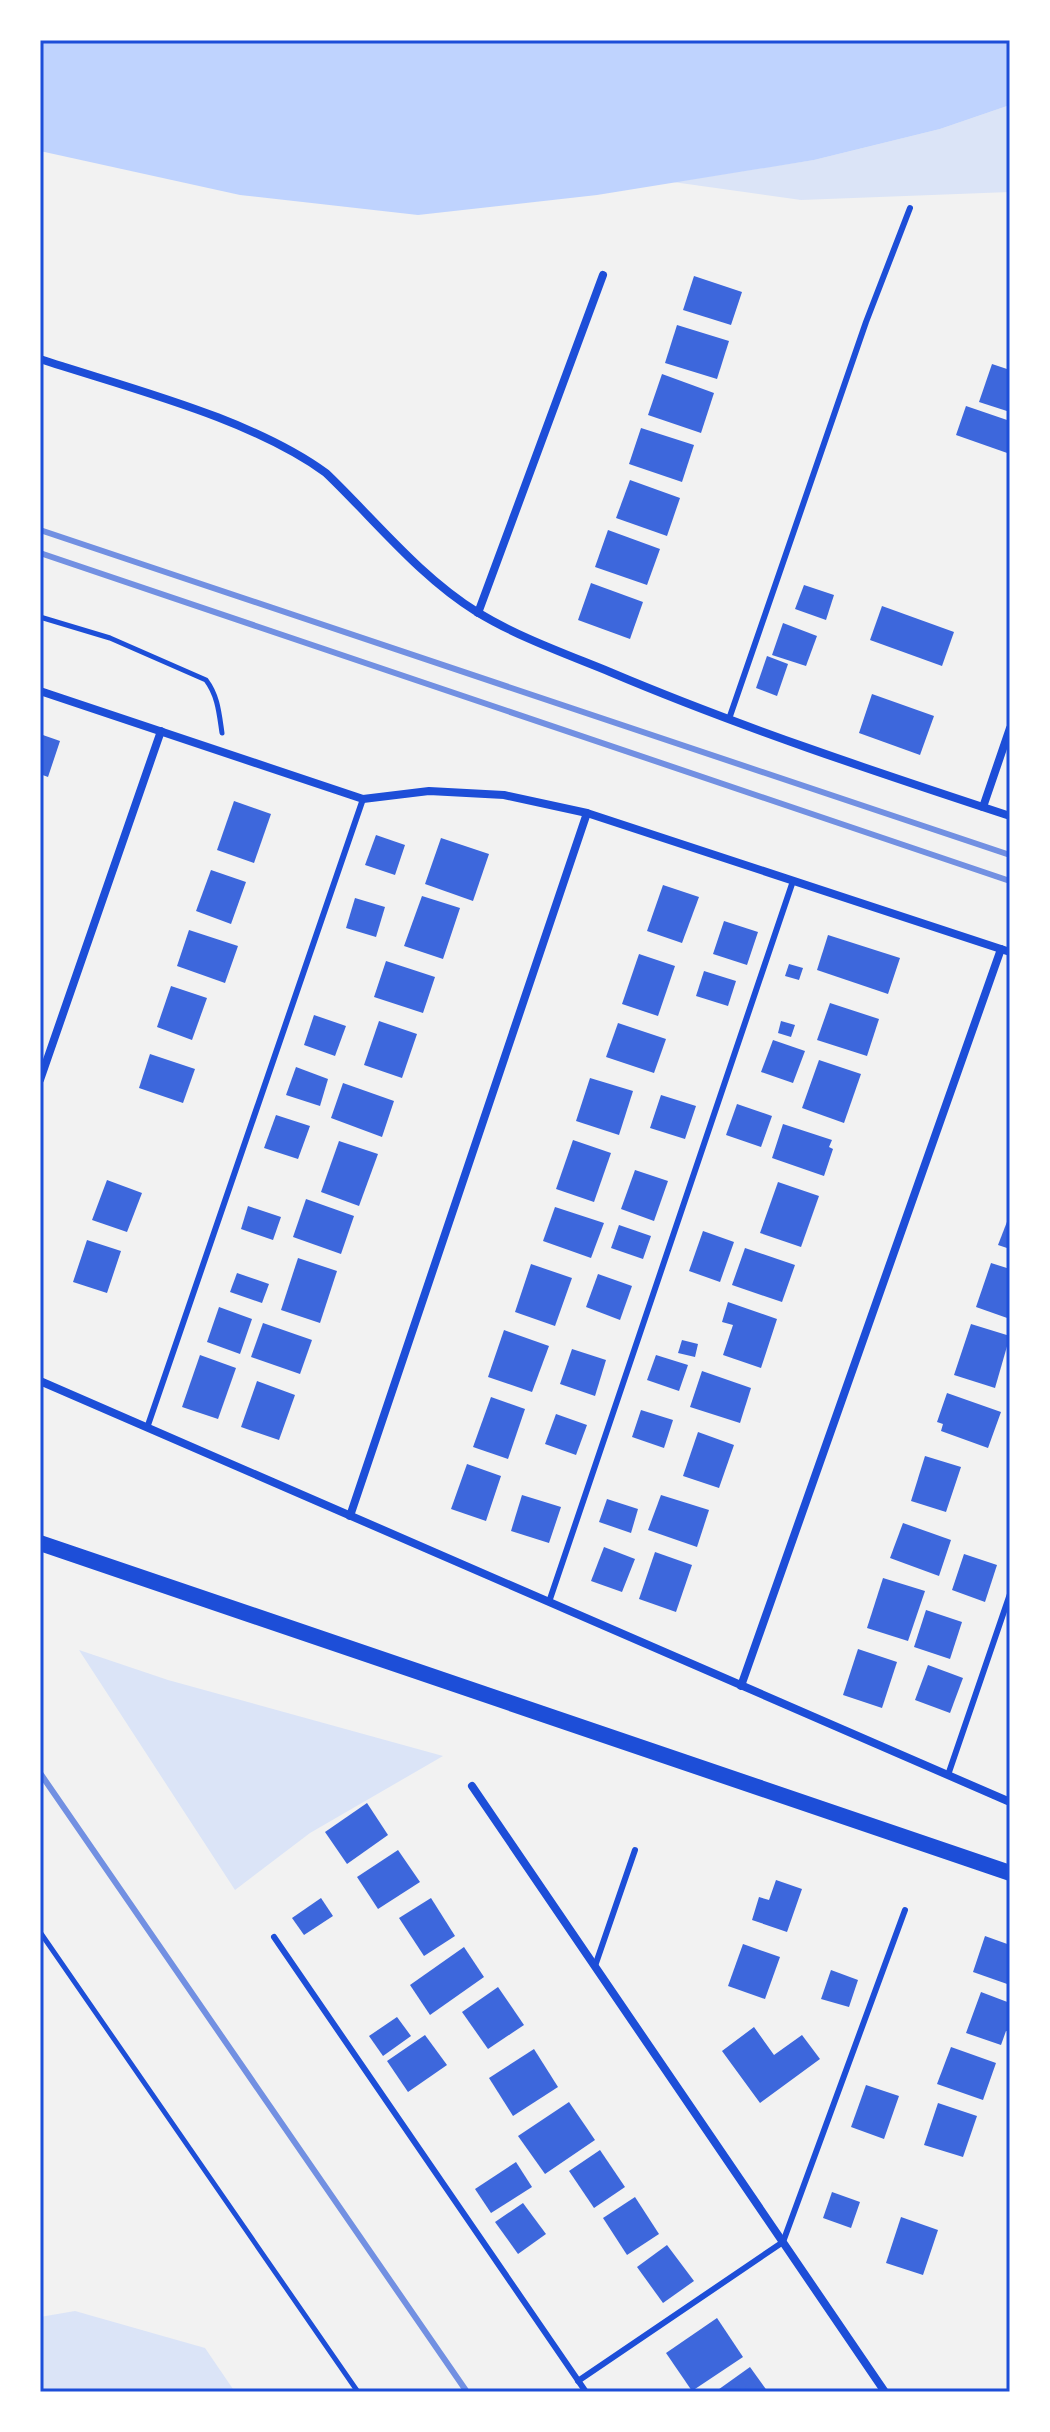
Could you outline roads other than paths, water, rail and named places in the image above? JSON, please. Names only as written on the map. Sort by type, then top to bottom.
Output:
[{"type":"main road","points":[[40,1543],[1010,1873]]},
{"type":"street","points":[[478,613],[603,275]]},
{"type":"street","points":[[40,359],[199,412],[285,447],[308,460],[342,488],[423,571],[478,613],[580,660],[729,719],[1010,816]]},
{"type":"street","points":[[40,691],[363,799],[429,791],[504,795],[587,813],[1005,950],[741,1686]]},
{"type":"street","points":[[983,807],[1010,728]]},
{"type":"street","points":[[40,1080],[161,731]]},
{"type":"street","points":[[350,1516],[587,813]]},
{"type":"street","points":[[40,1381],[1010,1802]]},
{"type":"street","points":[[472,1786],[885,2392]]},
{"type":"lane","points":[[729,719],[866,322],[910,208]]},
{"type":"lane","points":[[147,1428],[363,799]]},
{"type":"lane","points":[[549,1602],[793,881]]},
{"type":"lane","points":[[948,1775],[1010,1594]]},
{"type":"lane","points":[[1001,1621],[1010,1624]]},
{"type":"lane","points":[[595,1966],[635,1850]]},
{"type":"lane","points":[[578,2381],[783,2242],[905,1910]]},
{"type":"lane","points":[[274,1937],[586,2392]]},
{"type":"water","points":[[40,40],[1010,40],[1010,105],[940,129],[814,160],[597,195],[418,215],[240,195],[40,151]]},
{"type":"railway","points":[[40,530],[1010,855]]},
{"type":"railway","points":[[40,553],[1010,881]]},
{"type":"railway","points":[[40,1773],[467,2392]]}]
